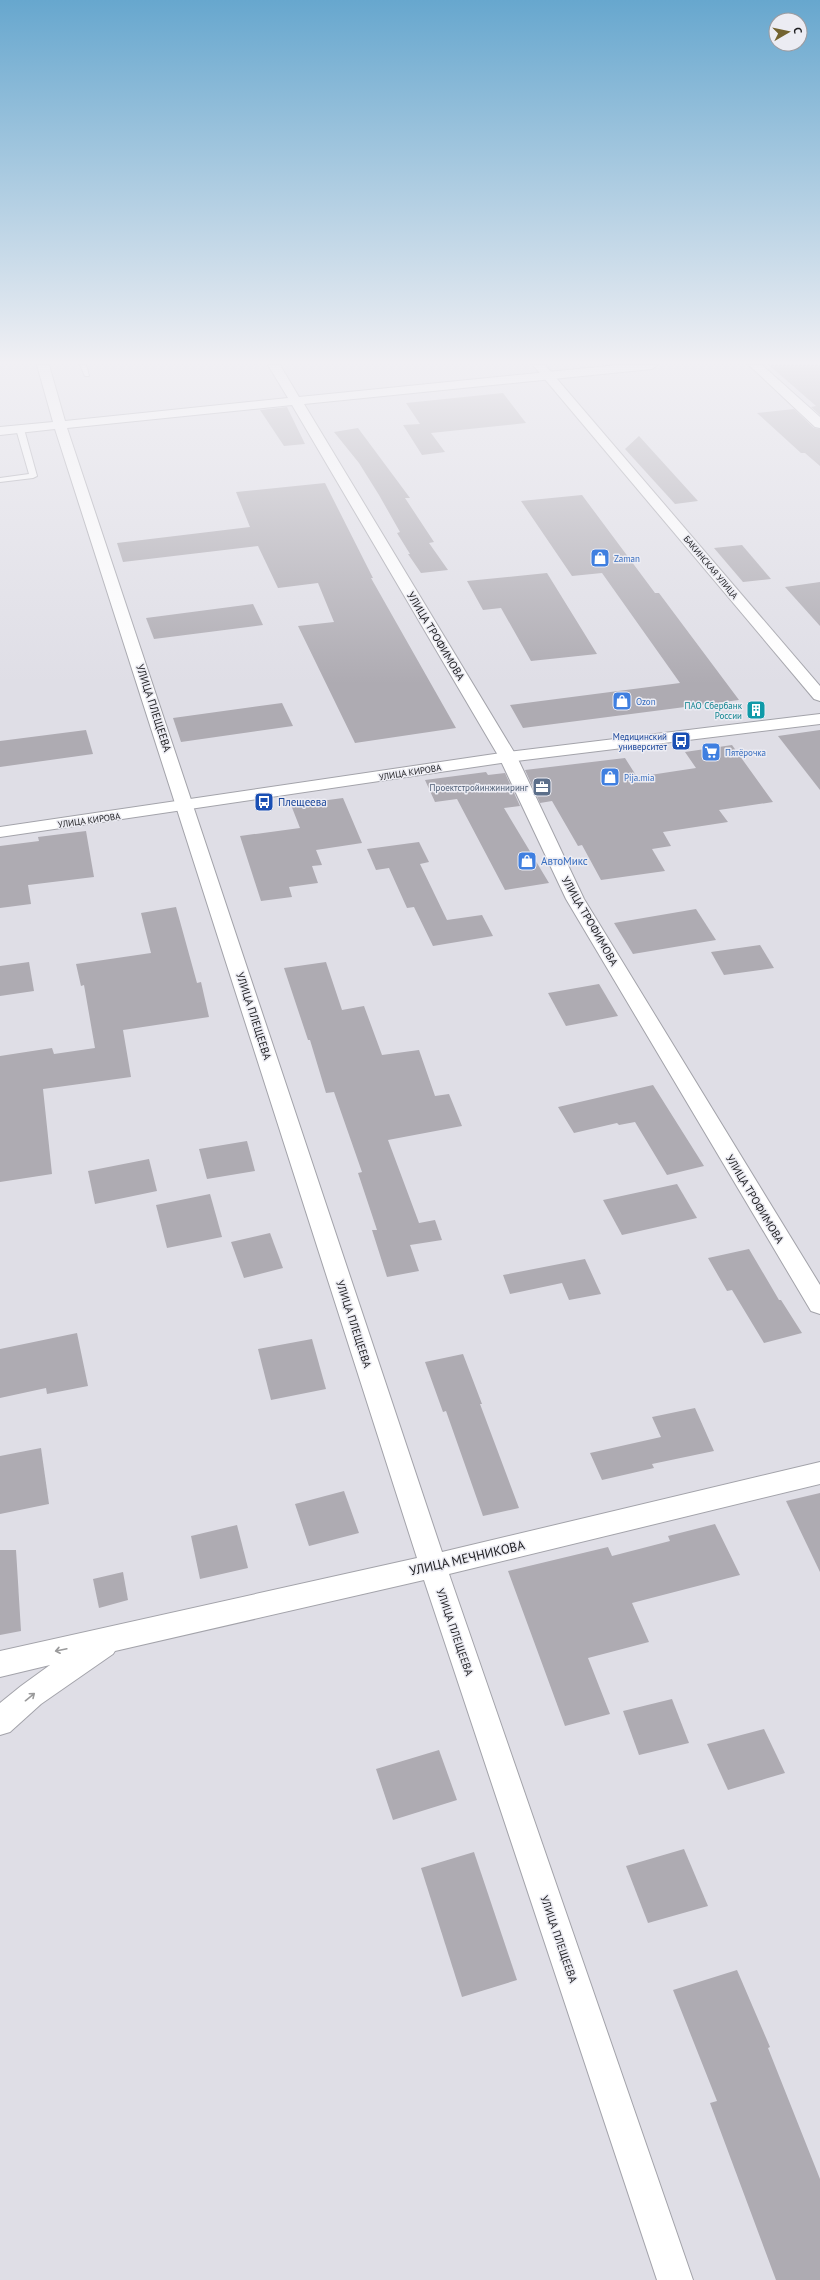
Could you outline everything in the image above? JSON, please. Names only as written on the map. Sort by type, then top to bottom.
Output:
[{"type":"street","name":"УЛИЦА ПЛЕЩЕЕВА","points":[[75,471],[186,806],[433,1566],[675,2280]]},
{"type":"street","name":"УЛИЦА ТРОФИМОВА","points":[[337,471],[508,757],[576,899],[820,1305]]},
{"type":"street","name":"БАКИНСКАЯ УЛИЦА","points":[[629,471],[820,696]]},
{"type":"street","name":"УЛИЦА КИРОВА","points":[[0,832],[186,806],[508,757],[820,719]]},
{"type":"street","name":"УЛИЦА МЕЧНИКОВА","points":[[0,1664],[433,1566],[820,1473]]},
{"type":"street","name":"УЛИЦА МЕЧНИКОВА","points":[[0,1722],[31,1695],[113,1639]]},
{"type":"lane","points":[[0,480],[33,476],[32,471]]},
{"type":"building","points":[[364,471],[390,471],[410,498],[405,498],[434,542],[429,543],[448,570],[421,573],[408,554],[410,554],[397,533],[400,532]]},
{"type":"building","points":[[645,471],[671,471],[698,501],[675,504]]},
{"type":"building","points":[[325,483],[373,578],[371,578],[456,728],[355,743],[298,626],[334,622],[318,583],[278,588],[258,546],[123,562],[117,543],[250,527],[236,492]]},
{"type":"building","points":[[582,495],[655,593],[659,593],[739,700],[523,728],[510,705],[680,683],[602,573],[572,576],[521,501]]},
{"type":"building","points":[[742,545],[771,579],[743,582],[714,548]]},
{"type":"building","points":[[547,573],[597,654],[531,661],[501,608],[483,610],[467,581]]},
{"type":"building","points":[[820,582],[820,626],[785,587]]},
{"type":"building","points":[[253,604],[263,625],[154,639],[146,618]]},
{"type":"building","points":[[282,703],[293,726],[181,742],[173,718]]},
{"type":"building","points":[[86,730],[93,754],[0,767],[0,741]]},
{"type":"building","points":[[820,730],[820,790],[778,736]]},
{"type":"building","points":[[732,745],[773,802],[719,810],[728,822],[663,832],[671,846],[652,849],[665,871],[601,880],[582,845],[578,846],[552,801],[540,803],[525,770],[625,758],[637,777],[696,768],[685,752]]},
{"type":"building","points":[[486,772],[488,775],[505,773],[520,806],[504,808],[549,883],[505,890],[457,799],[435,802],[425,780]]},
{"type":"building","points":[[343,798],[362,843],[316,850],[322,865],[312,866],[318,883],[289,887],[292,897],[261,901],[240,836],[300,828],[291,805]]},
{"type":"building","points":[[86,831],[94,877],[28,885],[31,904],[0,908],[0,846],[39,841],[38,837]]},
{"type":"building","points":[[419,842],[429,862],[420,864],[447,920],[482,915],[493,936],[433,946],[414,907],[407,908],[389,868],[376,870],[367,849]]},
{"type":"building","points":[[176,907],[197,983],[201,982],[209,1017],[123,1030],[131,1077],[43,1089],[52,1174],[0,1182],[0,1056],[52,1048],[54,1054],[95,1048],[84,985],[81,986],[76,964],[151,953],[141,913]]},
{"type":"building","points":[[696,909],[716,940],[633,954],[614,923]]},
{"type":"building","points":[[760,945],[774,968],[724,975],[711,952]]},
{"type":"building","points":[[29,962],[34,991],[0,996],[0,966]]},
{"type":"building","points":[[326,962],[342,1010],[364,1006],[382,1055],[419,1050],[435,1096],[449,1094],[462,1126],[388,1140],[419,1223],[435,1220],[442,1240],[410,1245],[419,1271],[387,1277],[372,1230],[377,1230],[358,1173],[362,1172],[334,1092],[326,1093],[310,1040],[308,1040],[284,968]]},
{"type":"building","points":[[599,984],[618,1016],[566,1026],[548,993]]},
{"type":"building","points":[[653,1085],[704,1166],[667,1175],[635,1122],[619,1125],[617,1123],[574,1133],[558,1107]]},
{"type":"building","points":[[247,1141],[255,1171],[207,1179],[199,1149]]},
{"type":"building","points":[[149,1159],[157,1191],[95,1204],[88,1171]]},
{"type":"building","points":[[677,1184],[697,1218],[622,1235],[603,1200]]},
{"type":"building","points":[[210,1194],[222,1237],[167,1248],[156,1205]]},
{"type":"building","points":[[270,1233],[283,1268],[244,1278],[231,1242]]},
{"type":"building","points":[[749,1249],[779,1300],[781,1300],[802,1333],[764,1343],[732,1290],[727,1291],[708,1258]]},
{"type":"building","points":[[585,1259],[601,1294],[569,1300],[562,1283],[510,1294],[503,1275]]},
{"type":"building","points":[[77,1333],[88,1386],[47,1394],[46,1388],[0,1398],[0,1349]]},
{"type":"building","points":[[312,1339],[326,1389],[271,1400],[258,1349]]},
{"type":"building","points":[[463,1354],[519,1508],[483,1516],[446,1411],[443,1412],[425,1362]]},
{"type":"building","points":[[695,1408],[714,1451],[652,1464],[654,1468],[602,1480],[590,1453],[661,1437],[652,1417]]},
{"type":"building","points":[[41,1448],[49,1504],[0,1514],[0,1456]]},
{"type":"building","points":[[344,1491],[359,1533],[309,1546],[295,1504]]},
{"type":"building","points":[[820,1493],[820,1572],[786,1501]]},
{"type":"building","points":[[715,1524],[740,1575],[632,1603],[649,1642],[588,1658],[610,1714],[565,1726],[508,1571],[608,1547],[612,1556],[670,1541],[668,1536]]},
{"type":"building","points":[[237,1525],[248,1568],[200,1579],[191,1536]]},
{"type":"building","points":[[0,1550],[16,1550],[21,1631],[0,1635]]},
{"type":"building","points":[[123,1572],[128,1600],[99,1608],[93,1579]]},
{"type":"building","points":[[672,1699],[689,1743],[639,1755],[623,1711]]},
{"type":"building","points":[[764,1729],[785,1773],[728,1790],[707,1744]]},
{"type":"building","points":[[439,1750],[457,1800],[393,1820],[376,1769]]},
{"type":"building","points":[[684,1849],[708,1906],[648,1923],[626,1866]]},
{"type":"building","points":[[474,1852],[517,1980],[462,1997],[421,1868]]},
{"type":"building","points":[[737,1970],[770,2047],[768,2048],[820,2179],[820,2280],[776,2280],[710,2103],[717,2101],[673,1990]]},
{"type":"place","name":"Zaman","points":[[600,558]]},
{"type":"place","name":"Ozon","points":[[622,701]]},
{"type":"place","name":"ПАО Сбербанк России","points":[[756,710]]},
{"type":"place","name":"Медицинский университет","points":[[681,741]]},
{"type":"place","name":"Пятёрочка","points":[[711,752]]},
{"type":"place","name":"Pija.mia","points":[[610,777]]},
{"type":"place","name":"Проектстройинжиниринг","points":[[542,787]]},
{"type":"place","name":"Плещеева","points":[[264,802]]},
{"type":"place","name":"АвтоМикс","points":[[527,861]]}]
